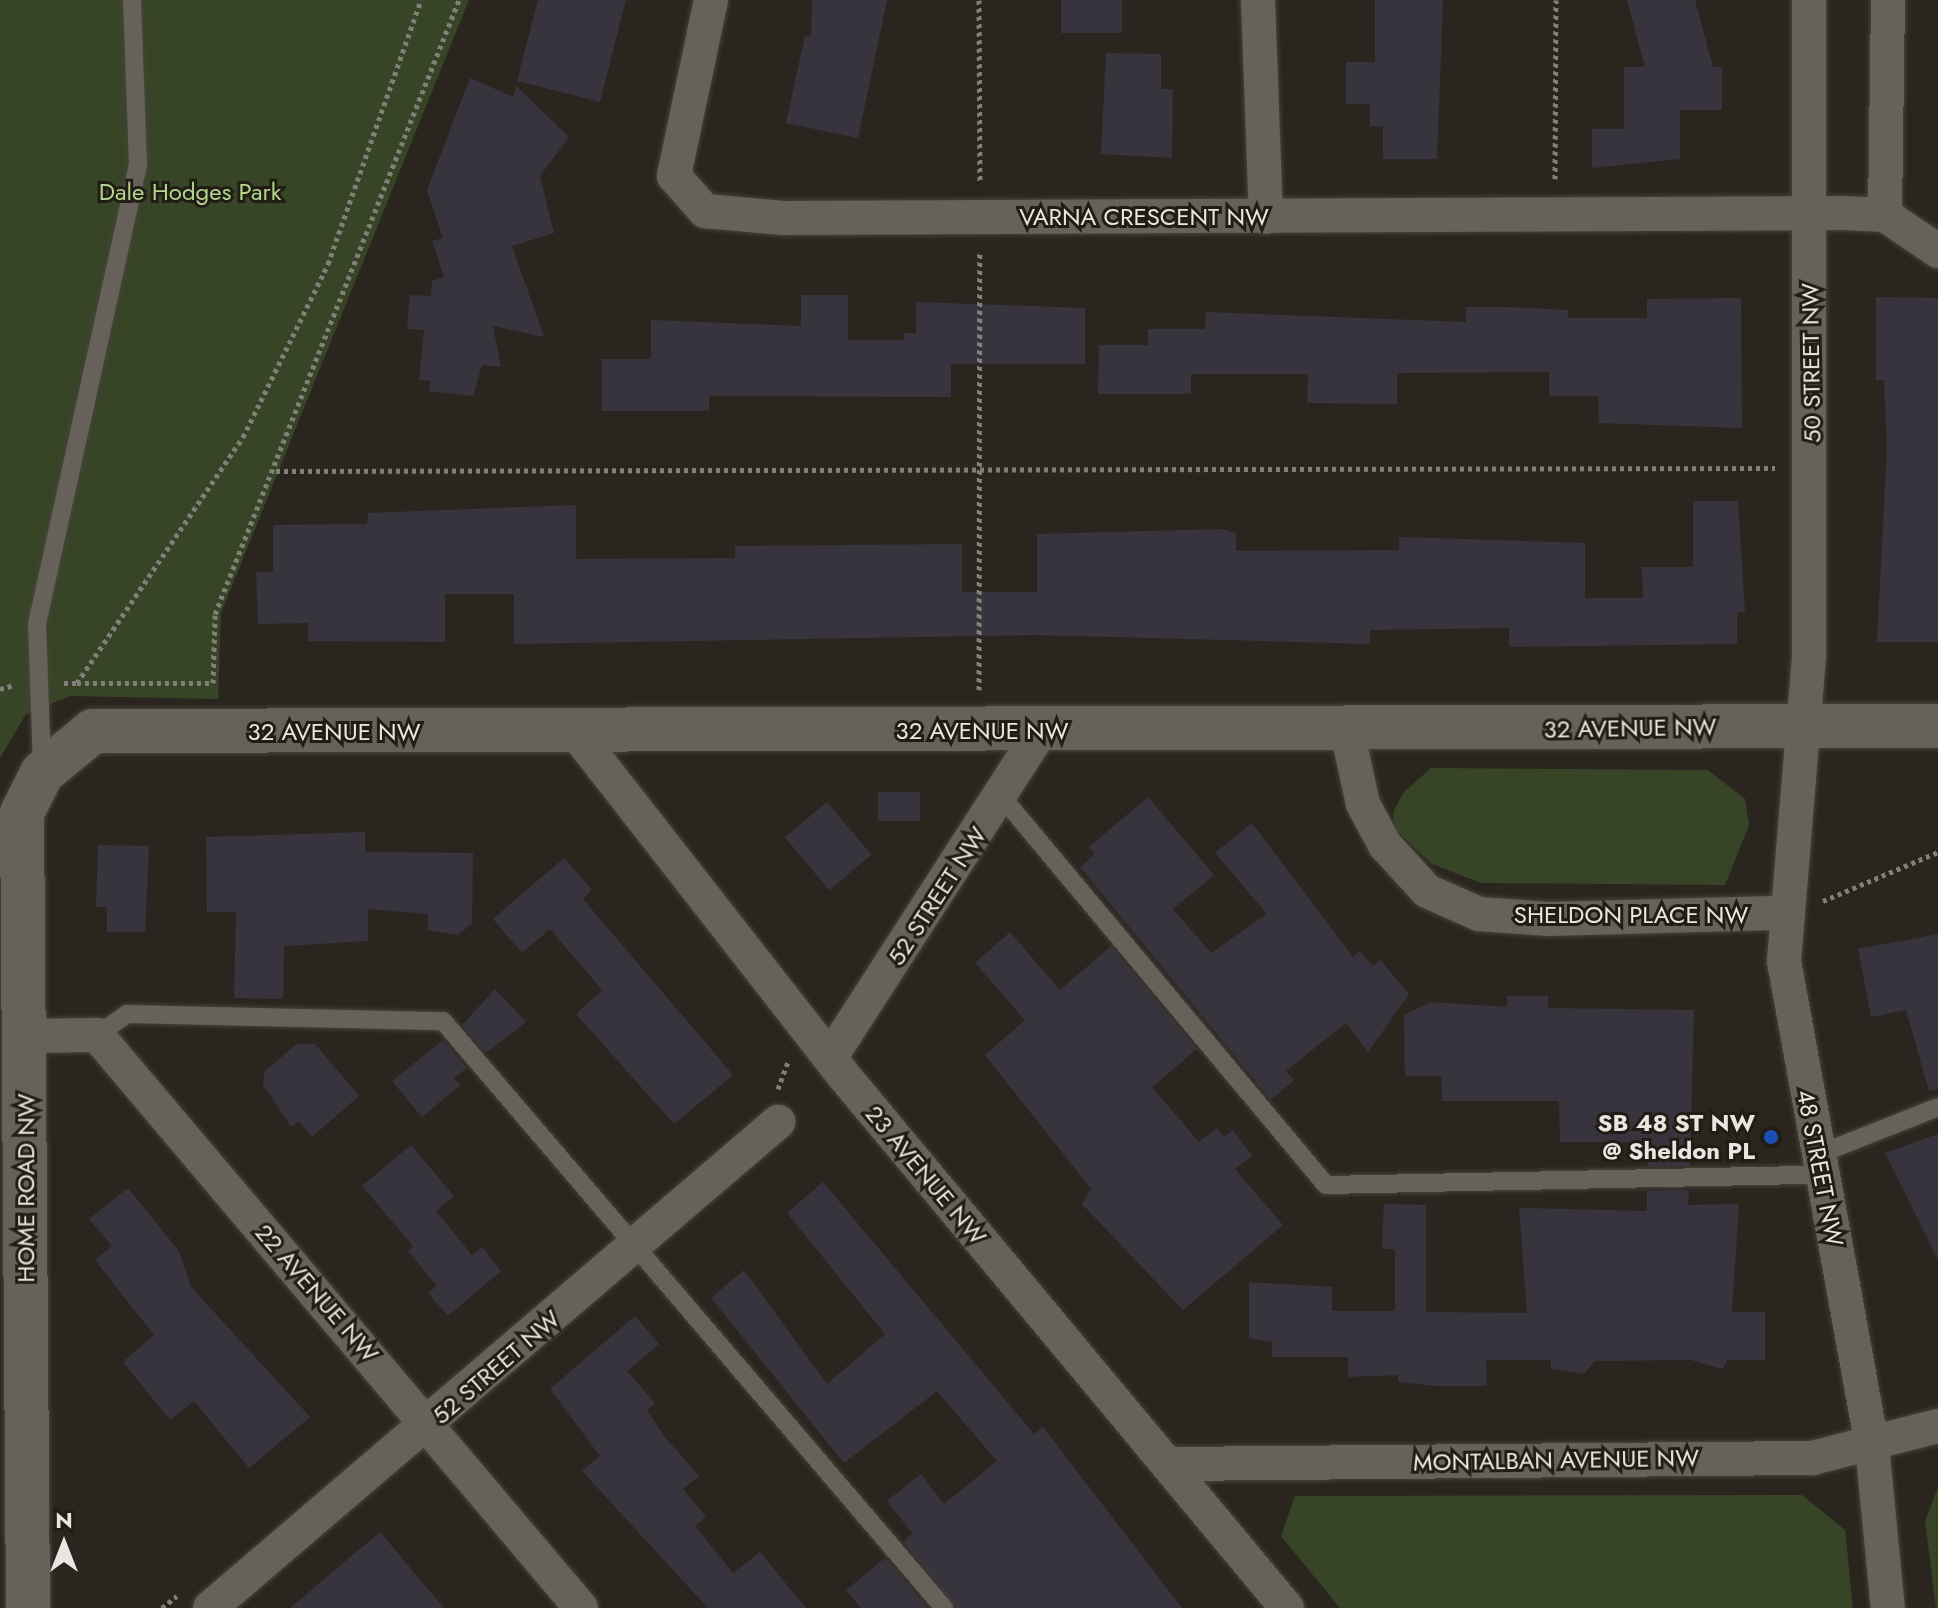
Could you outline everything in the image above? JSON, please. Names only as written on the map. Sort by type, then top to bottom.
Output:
[{"type":"street","name":"VARNA CRESCENT NW","points":[[711,0],[674,176],[705,211],[784,218],[1554,219],[1885,215]]},
{"type":"street","points":[[1258,0],[1266,217]]},
{"type":"street","name":"50 STREET NW","points":[[1804,726],[1812,475],[1809,0]]},
{"type":"street","points":[[1888,0],[1885,215],[1938,251]]},
{"type":"street","name":"48 STREET NW","points":[[1804,726],[1784,913],[1785,981],[1872,1446],[1888,1608]]},
{"type":"street","name":"32 AVENUE NW","points":[[42,773],[93,731],[1347,731],[1938,726]]},
{"type":"street","name":"52 STREET NW","points":[[830,1058],[1002,797],[1041,731]]},
{"type":"street","name":"SHELDON PLACE NW","points":[[1347,731],[1363,804],[1385,845],[1427,891],[1479,914],[1549,919],[1784,913]]},
{"type":"street","name":"23 AVENUE NW","points":[[576,733],[830,1058],[1171,1464],[1287,1608]]},
{"type":"street","name":"HOME ROAD NW","points":[[28,1608],[22,813],[42,773]]},
{"type":"street","points":[[25,1036],[97,1035]]},
{"type":"street","name":"22 AVENUE NW","points":[[97,1035],[430,1424],[581,1608]]},
{"type":"street","name":"52 STREET NW","points":[[217,1606],[778,1122]]},
{"type":"street","name":"MONTALBAN AVENUE NW","points":[[1171,1464],[1812,1458],[1872,1446],[1938,1426]]},
{"type":"lane","points":[[42,773],[37,624],[138,164],[132,0]]},
{"type":"lane","points":[[1002,797],[1326,1185],[1819,1165],[1938,1107]]},
{"type":"lane","points":[[97,1035],[127,1014],[443,1021],[944,1608]]},
{"type":"path","points":[[77,683],[243,437],[328,264],[421,0]]},
{"type":"path","points":[[41,682],[213,683],[215,614],[276,471],[459,0]]},
{"type":"path","points":[[979,0],[979,731]]},
{"type":"path","points":[[1554,219],[1556,0]]},
{"type":"path","points":[[276,471],[1776,468],[1812,475]]},
{"type":"path","points":[[1784,913],[1938,852]]},
{"type":"path","points":[[778,1122],[783,1067],[798,1054],[830,1058]]},
{"type":"green space","name":"Dale Hodges Park","points":[[0,0],[469,0],[221,613],[218,699],[71,696],[26,714],[0,758]]},
{"type":"green space","points":[[1431,768],[1708,770],[1745,799],[1749,825],[1725,885],[1481,883],[1432,864],[1396,830],[1393,813],[1403,793]]},
{"type":"green space","points":[[1938,1487],[1938,1608],[1936,1608],[1925,1521]]},
{"type":"green space","points":[[1802,1495],[1845,1530],[1853,1608],[1340,1608],[1281,1536],[1295,1496]]},
{"type":"building","points":[[538,0],[626,0],[600,102],[517,81]]},
{"type":"building","points":[[812,0],[887,0],[858,138],[786,123],[805,36],[811,37]]},
{"type":"building","points":[[1061,0],[1122,0],[1122,33],[1061,33]]},
{"type":"building","points":[[1375,0],[1443,0],[1437,159],[1383,159],[1383,126],[1370,126],[1370,104],[1346,104],[1346,62],[1375,62]]},
{"type":"building","points":[[1627,0],[1695,0],[1713,67],[1722,67],[1722,110],[1680,110],[1680,159],[1592,168],[1592,129],[1624,129],[1624,67],[1645,67]]},
{"type":"building","points":[[1106,53],[1161,54],[1161,89],[1173,89],[1172,158],[1101,154]]},
{"type":"building","points":[[470,78],[513,97],[516,86],[569,137],[540,176],[554,233],[512,246],[544,337],[493,326],[501,367],[482,365],[473,396],[429,391],[430,381],[419,380],[424,330],[407,329],[410,295],[431,296],[432,281],[444,277],[432,241],[443,238],[427,190]]},
{"type":"building","points":[[801,295],[848,295],[848,340],[904,340],[904,333],[916,333],[916,302],[1085,308],[1085,364],[951,364],[951,397],[709,396],[709,411],[602,411],[602,359],[651,359],[651,320],[801,326]]},
{"type":"building","points":[[1876,297],[1938,298],[1938,642],[1877,642],[1887,448],[1884,380],[1876,380]]},
{"type":"building","points":[[1741,298],[1742,428],[1599,423],[1598,396],[1549,396],[1549,372],[1397,373],[1397,404],[1307,403],[1308,374],[1191,374],[1191,394],[1098,394],[1099,345],[1148,345],[1148,329],[1205,329],[1206,312],[1466,322],[1466,307],[1507,307],[1568,310],[1568,318],[1647,318],[1647,299]]},
{"type":"building","points":[[1693,501],[1738,501],[1745,612],[1737,612],[1737,644],[1509,647],[1509,628],[1370,630],[1370,644],[1037,635],[514,644],[514,594],[445,594],[445,642],[308,641],[308,623],[258,624],[256,572],[273,572],[273,525],[367,524],[368,513],[576,505],[576,559],[735,558],[735,546],[962,544],[962,592],[1037,592],[1037,534],[1221,529],[1236,533],[1236,551],[1399,550],[1399,537],[1585,543],[1585,598],[1643,598],[1642,567],[1693,567]]},
{"type":"building","points":[[878,792],[920,792],[920,821],[878,821]]},
{"type":"building","points":[[1148,797],[1214,875],[1173,909],[1211,953],[1267,914],[1215,853],[1252,823],[1353,957],[1360,951],[1373,966],[1380,960],[1409,994],[1368,1052],[1346,1023],[1286,1071],[1294,1080],[1271,1100],[1080,867],[1095,854],[1089,847]]},
{"type":"building","points":[[827,802],[871,855],[829,890],[785,837]]},
{"type":"building","points":[[365,832],[365,852],[473,853],[472,924],[457,935],[428,930],[428,914],[368,909],[368,941],[284,946],[283,999],[234,998],[236,912],[207,912],[206,837]]},
{"type":"building","points":[[98,845],[149,846],[145,932],[107,932],[107,907],[96,907]]},
{"type":"building","points":[[564,858],[592,890],[583,899],[733,1075],[674,1124],[576,1014],[602,990],[550,929],[522,953],[493,919]]},
{"type":"building","points":[[1010,932],[1060,990],[1111,946],[1197,1049],[1152,1087],[1199,1142],[1217,1128],[1224,1137],[1233,1130],[1252,1156],[1235,1169],[1283,1225],[1183,1310],[1082,1204],[1091,1189],[985,1055],[1025,1020],[975,963]]},
{"type":"building","points":[[1938,934],[1938,1089],[1929,1091],[1906,1010],[1871,1017],[1858,949]]},
{"type":"building","points":[[495,989],[526,1022],[486,1053],[462,1025]]},
{"type":"building","points":[[1507,996],[1548,996],[1548,1008],[1694,1010],[1690,1166],[1648,1167],[1648,1142],[1560,1142],[1559,1101],[1442,1101],[1441,1076],[1405,1076],[1404,1015],[1431,1002],[1507,1007]]},
{"type":"building","points":[[443,1040],[467,1068],[454,1078],[460,1085],[422,1117],[392,1081]]},
{"type":"building","points":[[297,1044],[315,1044],[359,1096],[312,1137],[299,1121],[291,1127],[263,1085],[264,1072]]},
{"type":"building","points":[[1938,1134],[1938,1258],[1937,1258],[1885,1153]]},
{"type":"building","points":[[411,1145],[454,1196],[436,1211],[472,1255],[482,1247],[501,1271],[448,1316],[428,1293],[437,1286],[408,1251],[413,1246],[362,1186]]},
{"type":"building","points":[[823,1182],[1034,1434],[1043,1427],[1182,1608],[956,1608],[904,1542],[912,1533],[887,1501],[921,1474],[944,1504],[997,1461],[937,1391],[844,1463],[711,1298],[744,1270],[827,1384],[885,1334],[787,1213]]},
{"type":"building","points":[[128,1188],[179,1251],[191,1287],[310,1417],[249,1468],[194,1401],[170,1420],[123,1362],[154,1335],[95,1260],[112,1246],[89,1219]]},
{"type":"building","points":[[1689,1190],[1688,1205],[1739,1204],[1732,1312],[1765,1312],[1765,1360],[1727,1360],[1723,1369],[1691,1360],[1595,1361],[1584,1374],[1551,1369],[1551,1360],[1486,1360],[1487,1386],[1436,1386],[1398,1382],[1398,1375],[1348,1377],[1348,1357],[1272,1357],[1272,1342],[1249,1338],[1249,1282],[1332,1287],[1332,1311],[1395,1311],[1395,1249],[1382,1249],[1384,1204],[1426,1205],[1426,1312],[1527,1313],[1519,1208],[1647,1211],[1647,1191]]},
{"type":"building","points":[[635,1316],[659,1344],[627,1371],[655,1403],[647,1410],[664,1436],[699,1476],[683,1489],[706,1517],[695,1526],[733,1573],[760,1552],[806,1608],[708,1608],[582,1471],[600,1456],[550,1389]]},
{"type":"building","points":[[380,1532],[444,1608],[290,1608]]},
{"type":"building","points":[[885,1558],[928,1608],[861,1608],[846,1590]]},
{"type":"place","name":"SB 48 ST NW @ Sheldon PL","points":[[1771,1137]]}]
